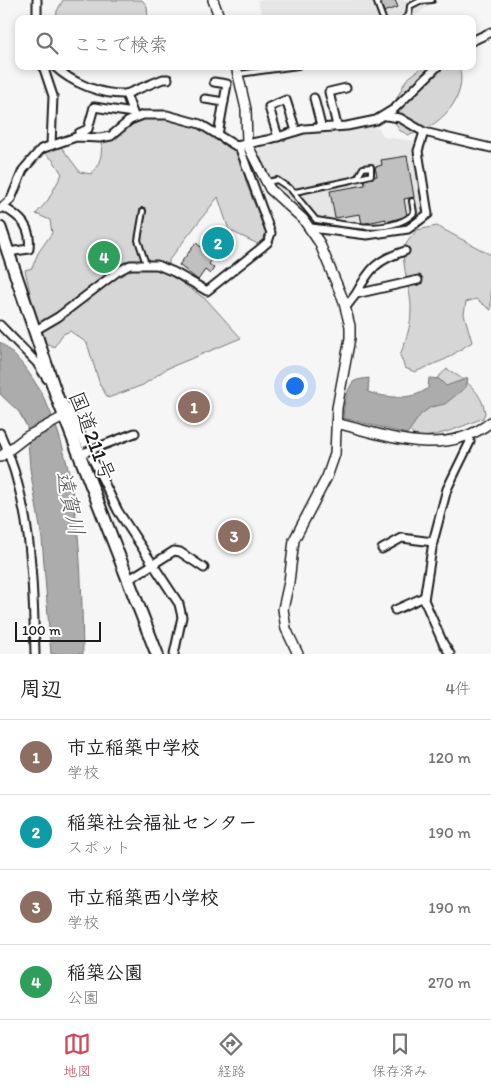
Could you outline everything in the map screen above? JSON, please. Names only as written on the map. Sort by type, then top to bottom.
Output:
[{"type":"highway","name":"国道211号","points":[[0,228],[63,418],[86,452],[128,580],[157,654]]},
{"type":"street","points":[[37,0],[37,15]]},
{"type":"street","points":[[213,0],[219,15]]},
{"type":"street","points":[[476,39],[491,32]]},
{"type":"street","points":[[43,70],[53,96],[51,145]]},
{"type":"street","points":[[59,70],[69,78],[85,86],[118,94],[126,94],[163,78],[168,79]]},
{"type":"street","points":[[34,331],[58,317],[124,267],[146,264],[174,272],[207,291],[268,242],[271,232],[243,145],[246,109],[237,70]]},
{"type":"street","points":[[8,252],[29,250],[29,232],[22,218],[2,208],[11,199],[23,170],[41,149],[87,131],[94,107],[134,115],[167,115],[200,124],[218,134],[232,145],[243,145],[296,131],[322,126],[366,123],[386,116],[434,70]]},
{"type":"street","points":[[214,82],[227,84],[218,134]]},
{"type":"street","points":[[337,126],[329,92],[346,88]]},
{"type":"street","points":[[126,94],[134,115]]},
{"type":"street","points":[[314,98],[322,126]]},
{"type":"street","points":[[205,99],[224,102]]},
{"type":"street","points":[[278,137],[268,107],[286,100],[296,131]]},
{"type":"street","points":[[66,139],[83,136],[100,138],[111,136],[134,115]]},
{"type":"street","points":[[386,116],[400,118],[424,132],[491,148]]},
{"type":"street","points":[[310,228],[366,235],[408,228],[428,214],[418,151],[424,132]]},
{"type":"street","points":[[243,145],[266,182],[310,228],[326,256],[346,307],[350,338],[336,423],[335,454],[332,465],[294,540],[289,582],[282,609],[286,629],[298,654]]},
{"type":"street","points":[[346,307],[364,279],[381,260],[404,251]]},
{"type":"street","points":[[356,294],[418,280]]},
{"type":"street","points":[[0,325],[37,362],[57,397],[69,411],[118,511],[176,597],[181,610],[181,626],[174,654]]},
{"type":"street","points":[[0,457],[8,449],[63,418]]},
{"type":"street","points":[[336,423],[413,443],[438,442],[469,436],[491,422]]},
{"type":"street","points":[[0,433],[8,449],[19,483],[28,533],[35,654]]},
{"type":"street","points":[[86,452],[135,433]]},
{"type":"street","points":[[450,654],[430,616],[424,597],[432,542],[447,489],[470,442],[469,436]]},
{"type":"street","points":[[382,549],[402,538],[432,542]]},
{"type":"street","points":[[128,580],[174,551],[180,552],[204,568]]},
{"type":"street","points":[[395,610],[424,597]]},
{"type":"lane","points":[[376,0],[382,15]]},
{"type":"lane","points":[[409,15],[410,6],[420,1],[432,0]]},
{"type":"lane","points":[[292,191],[352,180],[371,175],[371,166],[363,168],[358,177],[352,180]]},
{"type":"lane","points":[[266,182],[277,180],[292,191],[316,220],[366,228],[406,221],[414,214],[412,201]]},
{"type":"lane","points":[[143,212],[138,240],[146,264]]},
{"type":"shaded area","points":[[63,0],[142,0],[147,6],[148,15],[56,15]]},
{"type":"shaded area","points":[[257,0],[438,0],[415,15],[263,15]]},
{"type":"shaded area","points":[[419,70],[460,70],[461,78],[460,89],[455,100],[441,119],[431,126],[409,135],[399,130],[393,119],[392,108],[406,80]]},
{"type":"shaded area","points":[[165,118],[194,125],[222,144],[239,151],[247,185],[267,235],[267,240],[262,246],[229,230],[218,197],[169,260],[169,274],[207,300],[241,338],[166,369],[143,385],[108,398],[100,385],[87,343],[70,331],[63,334],[54,347],[48,344],[45,346],[38,329],[25,270],[32,268],[38,253],[52,233],[50,220],[36,214],[48,200],[62,174],[53,160],[42,151],[59,144],[80,172],[91,174],[100,159],[101,141],[142,120]]},
{"type":"shaded area","points":[[372,127],[379,129],[384,137],[413,141],[424,213],[406,227],[366,233],[312,225],[302,211],[274,188],[255,152],[265,144],[300,133]]},
{"type":"shaded area","points":[[437,226],[491,255],[491,310],[476,299],[466,302],[464,314],[472,342],[446,359],[415,372],[405,368],[400,355],[411,316],[404,252],[406,244],[417,230]]},
{"type":"shaded area","points":[[447,369],[466,382],[476,392],[483,405],[485,413],[483,418],[438,434],[420,437],[414,435],[406,426],[435,380]]},
{"type":"water","name":"遠賀川","points":[[0,342],[27,370],[47,405],[62,444],[71,486],[77,530],[81,574],[83,654],[51,654],[42,539],[30,469],[27,427],[19,412],[0,394]]},
{"type":"water","points":[[369,378],[368,392],[383,396],[407,397],[428,388],[429,378],[439,379],[446,386],[468,378],[466,387],[445,404],[431,407],[421,414],[407,434],[344,418],[344,405],[351,385],[356,380]]},
{"type":"building","points":[[379,0],[395,0],[398,7],[383,12]]},
{"type":"building","points":[[407,156],[414,197],[404,199],[407,216],[386,222],[386,219],[362,224],[360,214],[335,218],[330,191],[365,185],[364,179],[377,176],[375,167],[382,165],[381,160]]},
{"type":"building","points":[[223,230],[232,236],[223,252],[204,240],[210,231],[221,238]]},
{"type":"building","points":[[196,243],[214,257],[209,264],[214,268],[210,274],[205,270],[198,280],[179,265]]},
{"type":"building","points":[[114,252],[120,258],[100,264],[101,257]]},
{"type":"place","name":"稲築社会福祉センター","points":[[218,243]]},
{"type":"place","name":"稲築公園","points":[[104,257]]},
{"type":"place","name":"市立稲築中学校","points":[[194,407]]},
{"type":"place","name":"市立稲築西小学校","points":[[234,536]]}]
